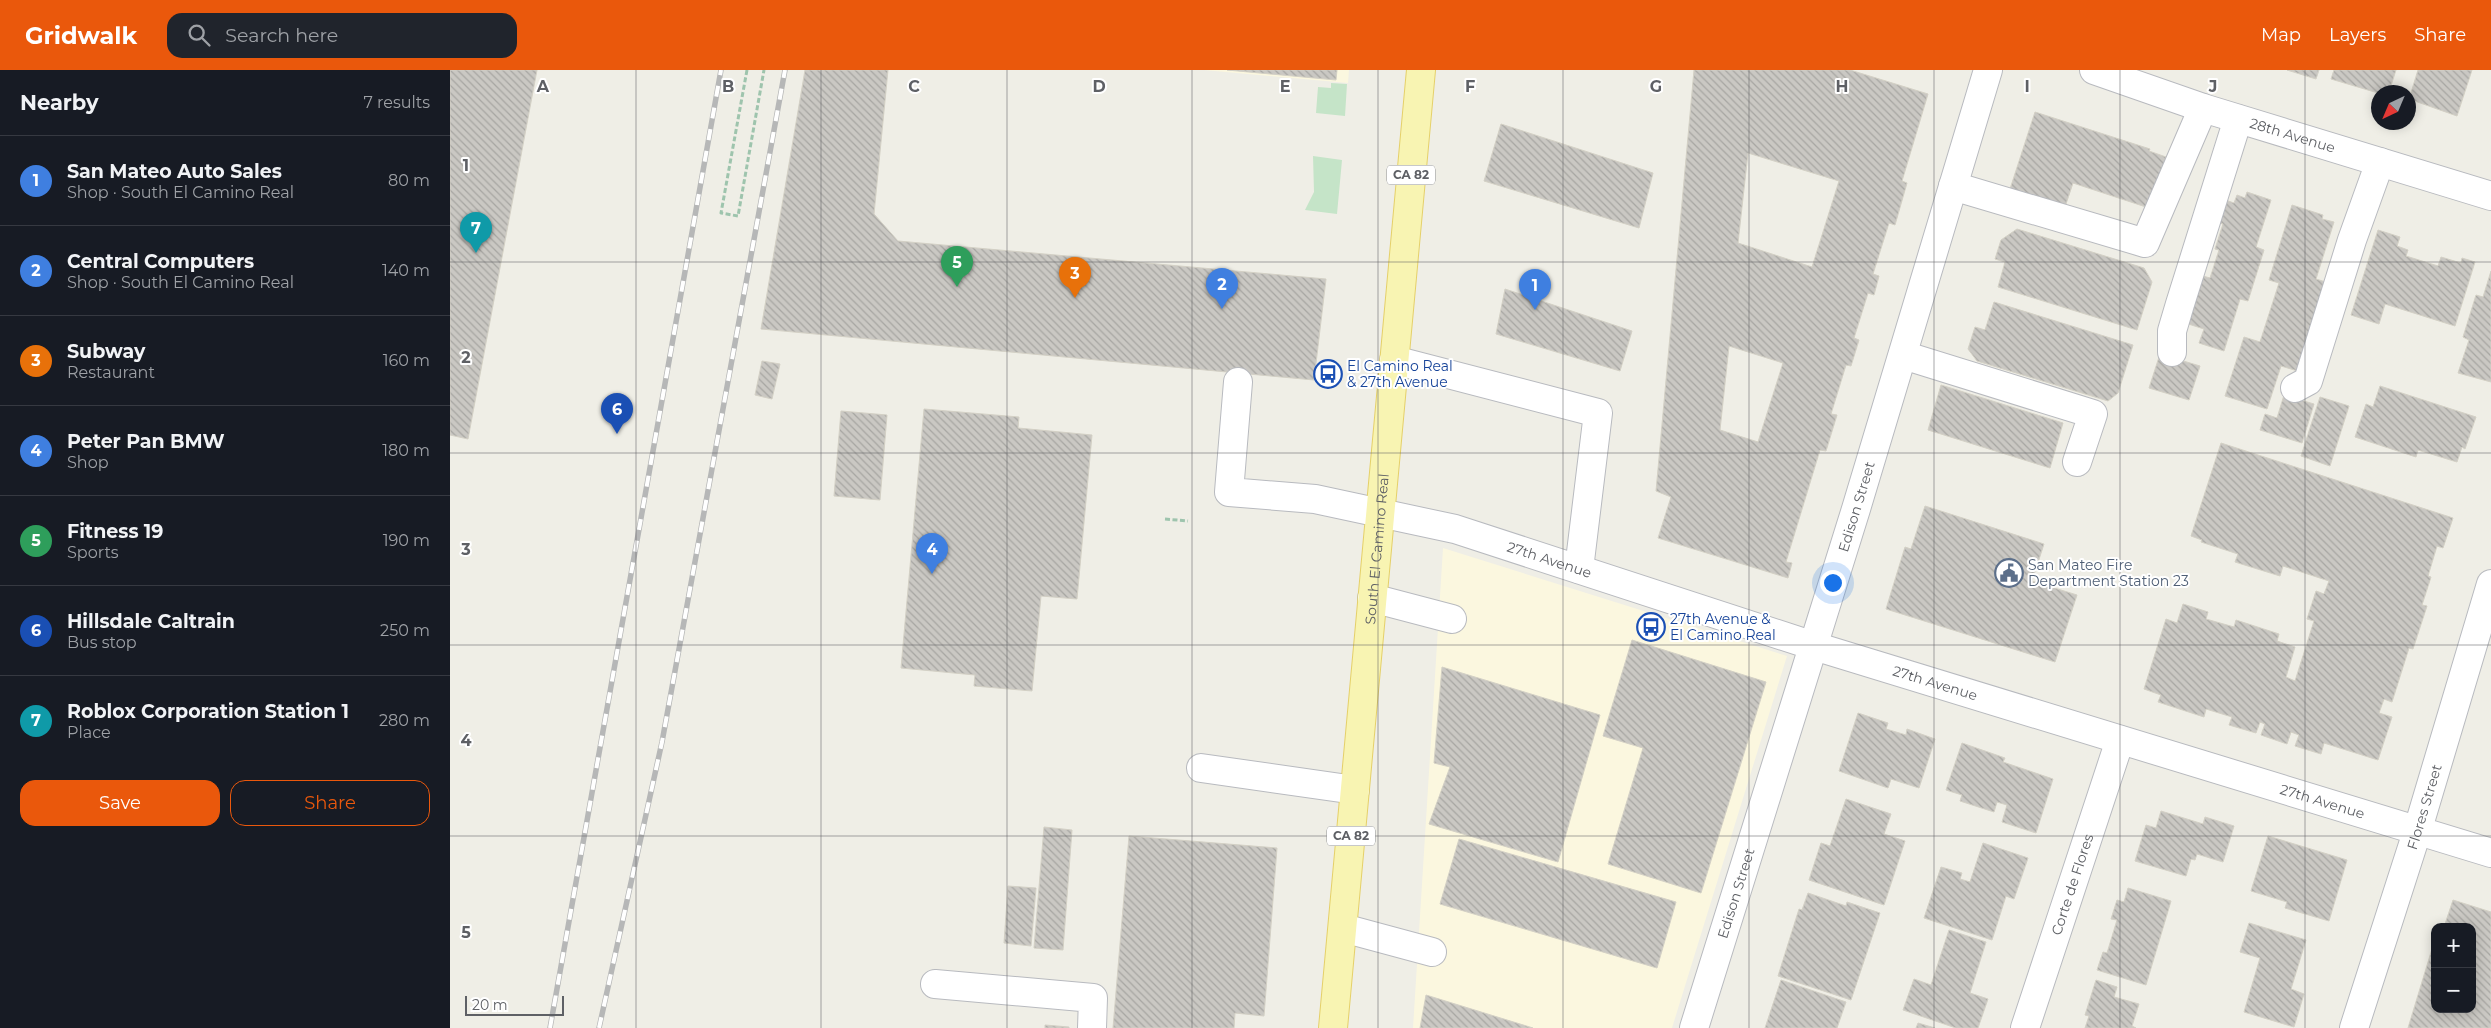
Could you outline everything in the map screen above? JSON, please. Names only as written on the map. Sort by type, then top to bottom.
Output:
[{"type":"main road","name":"South El Camino Real","points":[[1333,1028],[1421,70]]},
{"type":"street","name":"Edison Street","points":[[1694,1028],[1814,646],[1988,70]]},
{"type":"street","name":"28th Avenue","points":[[2094,70],[2203,108],[2491,196]]},
{"type":"street","points":[[1953,186],[2145,243],[2203,108]]},
{"type":"street","points":[[2172,352],[2172,331],[2238,119]]},
{"type":"street","points":[[2295,388],[2308,381],[2352,240],[2380,162]]},
{"type":"street","points":[[1903,355],[2093,414],[2077,462]]},
{"type":"street","points":[[1394,360],[1598,413],[1579,569]]},
{"type":"street","name":"27th Avenue","points":[[1238,382],[1229,492],[1315,499],[1455,529],[1814,646],[2417,832],[2491,853]]},
{"type":"street","name":"Flores Street","points":[[2354,1028],[2417,832],[2491,584]]},
{"type":"street","points":[[1372,598],[1452,619]]},
{"type":"street","name":"Corte de Flores","points":[[2024,1028],[2120,740]]},
{"type":"street","points":[[1201,768],[1355,790]]},
{"type":"street","points":[[1343,928],[1432,952]]},
{"type":"street","points":[[935,984],[1093,998],[1092,1028]]},
{"type":"path","points":[[747,70],[721,213],[738,216],[764,70]]},
{"type":"path","points":[[1165,519],[1188,521]]},
{"type":"shaded area","points":[[1204,70],[1349,70],[1348,83]]},
{"type":"shaded area","points":[[1443,548],[1787,656],[1672,1028],[1413,1028]]},
{"type":"green space","points":[[1331,83],[1347,84],[1345,116],[1316,113],[1318,87],[1331,88]]},
{"type":"green space","points":[[1313,156],[1342,160],[1337,214],[1305,210],[1314,192]]},
{"type":"building","points":[[450,70],[537,70],[468,439],[450,435]]},
{"type":"building","points":[[805,70],[888,70],[874,214],[898,241],[1326,279],[1314,380],[761,329]]},
{"type":"building","points":[[1227,70],[1337,70],[1336,80]]},
{"type":"building","points":[[1694,70],[1850,70],[1928,94],[1902,181],[1907,183],[1895,225],[1889,223],[1873,274],[1879,276],[1874,295],[1868,293],[1854,338],[1859,340],[1851,366],[1846,365],[1831,414],[1837,415],[1826,451],[1820,450],[1786,562],[1792,563],[1788,578],[1658,538],[1671,497],[1656,491]],"holes":[[[1748,153],[1839,181],[1812,267],[1738,243]],[[1729,346],[1783,363],[1758,442],[1720,430]]]},
{"type":"building","points":[[2287,70],[2319,70],[2316,79]]},
{"type":"building","points":[[2334,70],[2396,70],[2391,85],[2371,85],[2371,91],[2331,79]]},
{"type":"building","points":[[2418,70],[2472,70],[2457,116],[2416,101],[2416,85],[2413,85]]},
{"type":"building","points":[[2035,112],[2150,149],[2149,151],[2166,157],[2149,208],[2073,183],[2065,207],[2010,189]]},
{"type":"building","points":[[1501,124],[1653,173],[1639,228],[1484,181]]},
{"type":"building","points":[[2247,192],[2271,200],[2256,247],[2264,250],[2248,301],[2240,299],[2224,351],[2199,343],[2204,329],[2179,321],[2203,276],[2210,278],[2219,250],[2215,249],[2223,224],[2210,220],[2217,197],[2234,203],[2237,195],[2245,198]]},
{"type":"building","points":[[2292,205],[2323,215],[2322,219],[2334,222],[2316,279],[2329,283],[2301,372],[2281,366],[2267,409],[2225,396],[2244,337],[2260,342],[2279,283],[2269,280]]},
{"type":"building","points":[[2017,229],[2144,268],[2152,282],[2137,330],[1998,287],[2005,262],[1995,259],[2001,240]]},
{"type":"building","points":[[2378,230],[2400,237],[2397,246],[2408,250],[2406,256],[2438,266],[2441,257],[2461,263],[2462,258],[2475,262],[2455,326],[2385,304],[2379,324],[2351,315]]},
{"type":"building","points":[[2491,271],[2491,382],[2458,373],[2469,340],[2463,337],[2476,295],[2483,297]]},
{"type":"building","points":[[1505,289],[1632,331],[1620,371],[1496,334]]},
{"type":"building","points":[[1994,302],[2133,345],[2118,393],[2108,401],[1977,361],[1968,349],[1975,327],[1985,330]]},
{"type":"building","points":[[2160,354],[2200,366],[2189,400],[2149,388]]},
{"type":"building","points":[[762,361],[780,364],[772,399],[755,395]]},
{"type":"building","points":[[1941,385],[2063,423],[2050,468],[1928,430]]},
{"type":"building","points":[[2380,386],[2476,417],[2465,449],[2462,447],[2457,462],[2418,450],[2416,457],[2355,437],[2366,404],[2373,407]]},
{"type":"building","points":[[2284,395],[2314,404],[2302,443],[2260,430],[2265,414],[2277,418]]},
{"type":"building","points":[[2320,397],[2349,406],[2330,466],[2301,456]]},
{"type":"building","points":[[924,409],[1019,417],[1018,428],[1092,435],[1077,599],[1041,596],[1032,691],[974,686],[975,675],[901,668]]},
{"type":"building","points":[[841,411],[887,415],[880,500],[834,496]]},
{"type":"building","points":[[2221,443],[2453,518],[2443,548],[2437,546],[2428,576],[2431,577],[2422,605],[2427,606],[2413,649],[2409,648],[2392,702],[2384,699],[2379,713],[2392,717],[2378,760],[2324,743],[2321,754],[2295,746],[2299,735],[2291,732],[2287,744],[2261,735],[2265,724],[2260,722],[2256,733],[2229,725],[2232,717],[2206,709],[2204,717],[2158,702],[2161,695],[2144,689],[2166,619],[2177,623],[2183,604],[2208,612],[2206,619],[2234,627],[2236,620],[2279,634],[2277,641],[2295,647],[2286,677],[2295,681],[2314,621],[2307,619],[2316,591],[2324,594],[2329,581],[2283,566],[2280,576],[2235,562],[2238,554],[2201,542],[2202,540],[2191,536]]},
{"type":"building","points":[[1925,506],[2044,544],[2032,581],[2077,595],[2055,662],[1886,609],[1905,547],[1911,549]]},
{"type":"building","points":[[1632,640],[1766,682],[1701,893],[1608,864],[1643,748],[1603,736]]},
{"type":"building","points":[[1442,667],[1600,715],[1558,862],[1429,824],[1450,767],[1434,763]]},
{"type":"building","points":[[1858,713],[1888,723],[1886,729],[1906,735],[1907,729],[1935,739],[1919,788],[1891,779],[1888,788],[1839,771]]},
{"type":"building","points":[[1962,743],[2005,758],[2003,762],[2053,779],[2036,833],[2002,822],[2007,805],[1997,802],[1994,812],[1960,801],[1962,795],[1946,790]]},
{"type":"building","points":[[1846,799],[1891,814],[1884,834],[1905,841],[1884,905],[1809,880],[1821,843],[1830,846]]},
{"type":"building","points":[[2161,811],[2203,824],[2205,817],[2234,826],[2223,862],[2197,854],[2195,860],[2191,859],[2186,876],[2135,861],[2146,825],[2156,828]]},
{"type":"building","points":[[1044,827],[1072,830],[1063,950],[1034,948]]},
{"type":"building","points":[[1129,836],[1277,848],[1264,1016],[1235,1013],[1234,1028],[1113,1028]]},
{"type":"building","points":[[2268,836],[2347,860],[2329,921],[2285,908],[2287,902],[2251,891]]},
{"type":"building","points":[[1459,839],[1676,902],[1657,968],[1440,904]]},
{"type":"building","points":[[1983,843],[2028,858],[2014,899],[2006,896],[1992,940],[1924,918],[1941,867],[1962,873],[1960,879],[1970,882]]},
{"type":"building","points":[[1008,886],[1036,888],[1031,946],[1004,943]]},
{"type":"building","points":[[2128,888],[2171,901],[2146,985],[2097,970],[2103,952],[2107,953],[2117,920],[2111,919],[2117,900],[2124,902]]},
{"type":"building","points":[[1808,893],[1846,906],[1847,902],[1880,913],[1851,1000],[1778,976],[1799,909],[1802,910]]},
{"type":"building","points":[[2453,900],[2491,912],[2491,1028],[2408,1028],[2431,952],[2431,1013],[2476,1013],[2476,923],[2445,923]]},
{"type":"building","points":[[2249,923],[2306,940],[2291,989],[2304,994],[2294,1027],[2244,1012],[2260,958],[2240,952]]},
{"type":"building","points":[[1949,930],[1986,942],[1970,993],[1988,999],[1978,1028],[1956,1028],[1903,1010],[1914,979],[1931,985]]},
{"type":"building","points":[[1781,980],[1846,1002],[1837,1028],[1765,1028]]},
{"type":"building","points":[[2096,980],[2117,987],[2114,997],[2139,1004],[2132,1026],[2136,1028],[2085,1028],[2089,1016],[2085,1015]]},
{"type":"building","points":[[1426,995],[1533,1028],[1420,1028]]},
{"type":"building","points":[[1918,1023],[1935,1028],[1916,1028]]},
{"type":"building","points":[[1045,1025],[1069,1027],[1069,1028],[1045,1028]]},
{"type":"railway","points":[[550,1028],[721,70]]},
{"type":"railway","points":[[599,1028],[662,742],[785,70]]},
{"type":"place","name":"Roblox Corporation Station 1","points":[[476,253]]},
{"type":"place","name":"Fitness 19","points":[[957,287]]},
{"type":"place","name":"Subway","points":[[1075,298]]},
{"type":"place","name":"Central Computers","points":[[1222,309]]},
{"type":"place","name":"San Mateo Auto Sales","points":[[1535,310]]},
{"type":"place","name":"El Camino Real & 27th Avenue","points":[[1328,374]]},
{"type":"place","name":"Hillsdale Caltrain","points":[[617,434]]},
{"type":"place","name":"San Mateo Fire Department Station 23","points":[[2009,573]]},
{"type":"place","name":"Peter Pan BMW","points":[[932,574]]},
{"type":"place","name":"27th Avenue & El Camino Real","points":[[1651,627]]}]
